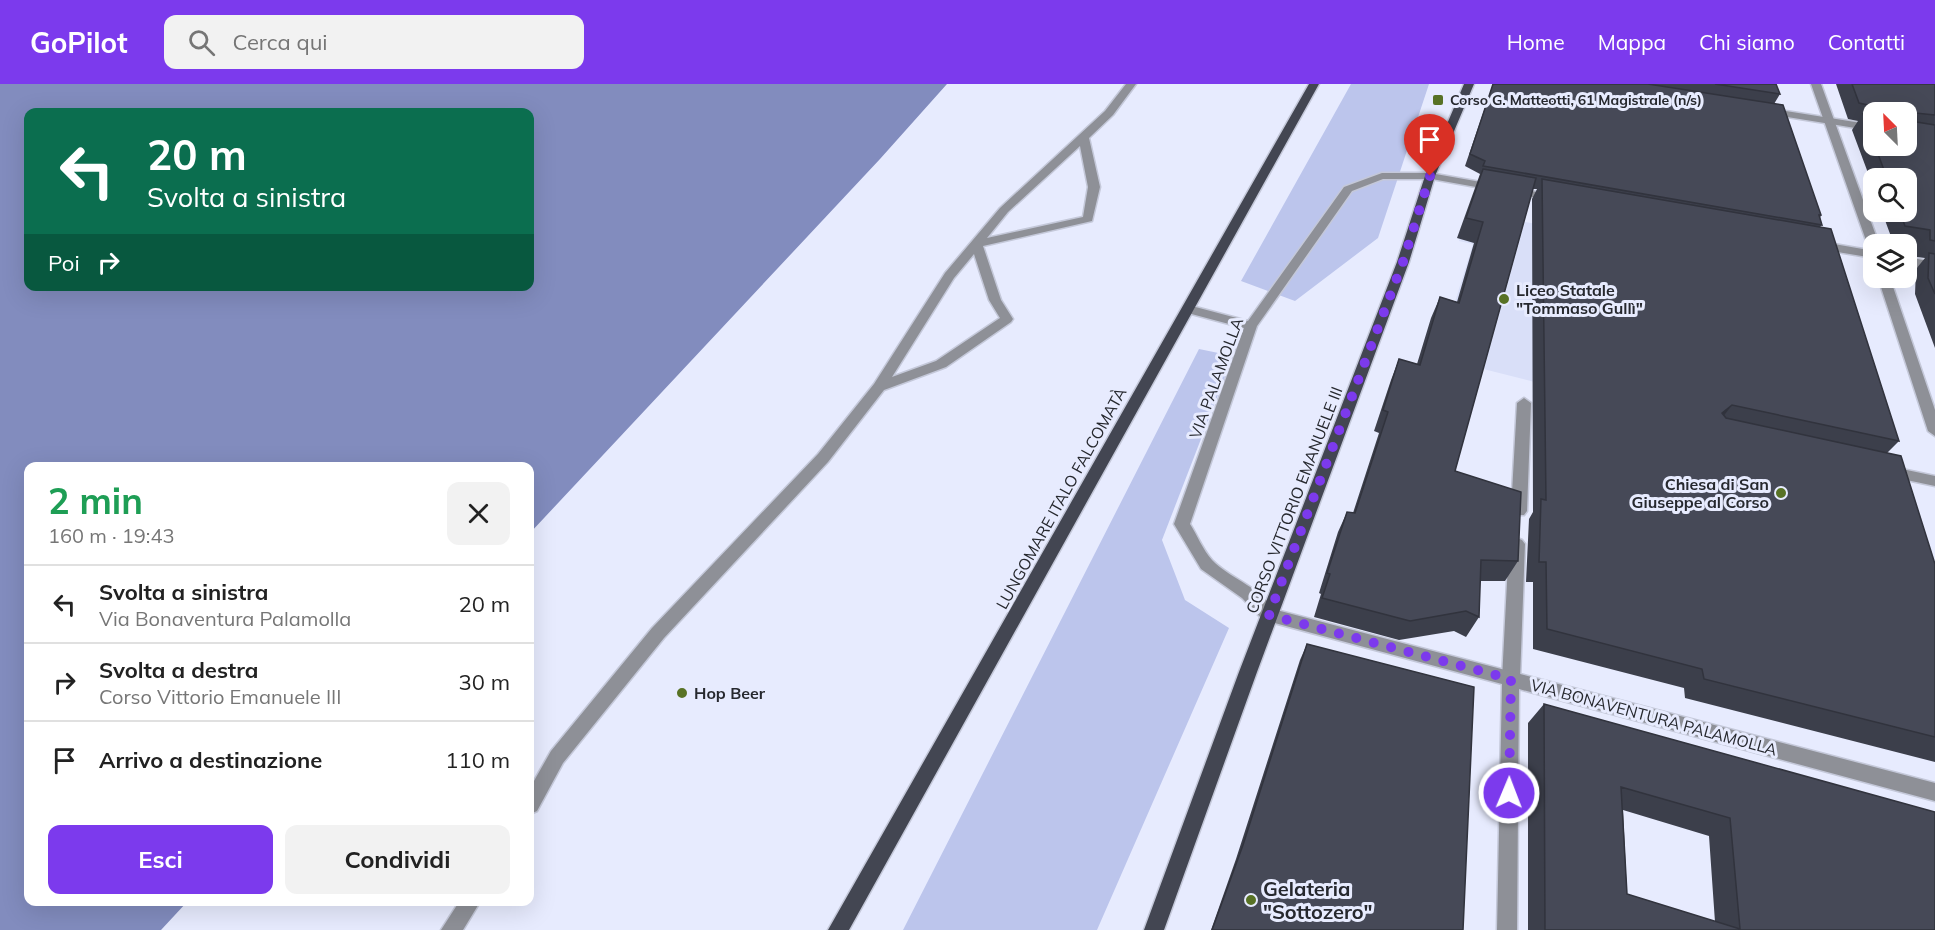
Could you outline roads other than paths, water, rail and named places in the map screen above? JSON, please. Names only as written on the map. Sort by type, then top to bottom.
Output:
[{"type":"main road","name":"LUNGOMARE ITALO FALCOMATÀ","points":[[838,930],[1314,84]]},
{"type":"main road","name":"CORSO VITTORIO EMANUELE III","points":[[1154,930],[1269,615],[1403,262],[1430,176],[1469,84]]},
{"type":"street","points":[[534,798],[557,757],[658,633],[823,458],[879,387],[949,276],[1004,210],[1109,113],[1131,84]]},
{"type":"street","points":[[1816,84],[1870,234]]},
{"type":"street","points":[[1755,109],[1863,126]]},
{"type":"street","points":[[976,244],[1088,219],[1094,188],[1083,136]]},
{"type":"street","name":"VIA PALAMOLLA","points":[[1269,615],[1248,593],[1207,565],[1182,524],[1251,326],[1348,189],[1382,176],[1430,176],[1563,199]]},
{"type":"street","points":[[1809,243],[1863,253]]},
{"type":"street","points":[[879,387],[941,364],[1006,319],[995,300],[976,244]]},
{"type":"street","points":[[1917,263],[1935,266]]},
{"type":"street","points":[[1887,288],[1935,431]]},
{"type":"street","points":[[1188,309],[1251,326]]},
{"type":"street","points":[[1507,930],[1511,679],[1524,403]]},
{"type":"street","points":[[1869,467],[1935,481]]},
{"type":"street","name":"VIA BONAVENTURA PALAMOLLA","points":[[1269,615],[1935,792]]},
{"type":"street","points":[[451,930],[467,906]]},
{"type":"place","name":"Corso G. Matteotti, 61 Magistrale (n/s)","points":[[1438,100]]},
{"type":"place","name":"Liceo Statale \"Tommaso Gullì\"","points":[[1504,299]]},
{"type":"place","name":"Chiesa di San Giuseppe al Corso","points":[[1781,493]]},
{"type":"place","name":"Hop Beer","points":[[682,693]]},
{"type":"place","name":"Gelateria \"Sottozero\"","points":[[1251,900]]}]
